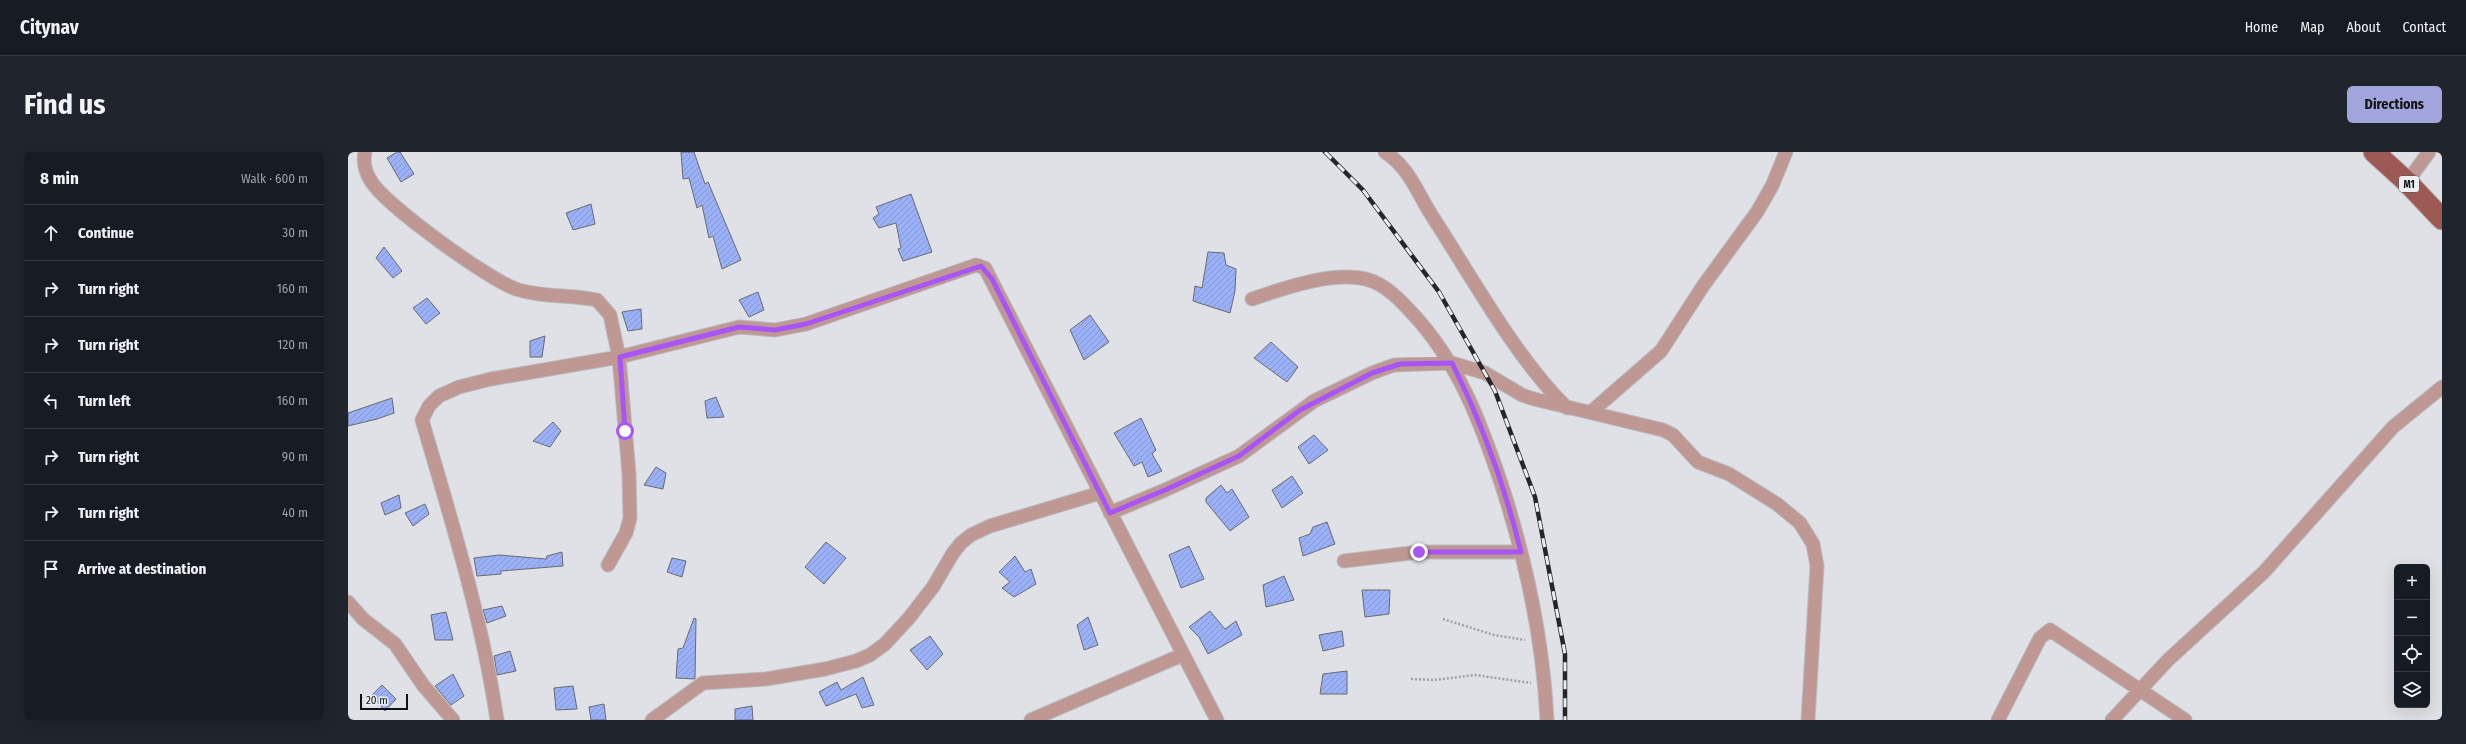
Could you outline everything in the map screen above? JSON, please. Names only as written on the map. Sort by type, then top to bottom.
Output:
[{"type":"main road","name":"M1","points":[[2374,152],[2407,182],[2442,219]]},
{"type":"street","points":[[365,152],[365,170],[378,191],[486,274],[515,288],[530,293],[597,300],[610,315],[620,357],[630,474],[630,518],[626,533],[608,565]]},
{"type":"street","points":[[1385,152],[1405,168],[1421,200],[1526,359],[1547,387],[1567,408]]},
{"type":"street","points":[[1591,412],[1661,351],[1703,286],[1756,212],[1772,186],[1786,152]]},
{"type":"street","points":[[2407,182],[2429,152]]},
{"type":"street","points":[[497,720],[489,667],[468,579],[422,420],[429,406],[439,396],[459,387],[491,379],[620,357],[739,327],[775,330],[806,324],[981,266],[992,279],[1182,655],[1217,720]]},
{"type":"street","points":[[1252,299],[1315,281],[1351,277],[1368,280],[1386,289],[1406,306],[1425,327],[1452,363],[1475,409],[1515,527],[1531,589],[1545,684],[1547,720]]},
{"type":"street","points":[[1110,513],[1239,456],[1304,407],[1372,373],[1400,364],[1452,363],[1485,373],[1522,395],[1567,408],[1591,412],[1663,430],[1673,435],[1698,462],[1729,474],[1777,504],[1800,523],[1813,544],[1817,566],[1808,720]]},
{"type":"street","points":[[2112,720],[2184,645],[2264,572],[2393,427],[2442,387]]},
{"type":"street","points":[[652,720],[703,683],[766,679],[825,669],[856,661],[870,655],[884,644],[909,618],[933,587],[953,553],[961,543],[971,535],[990,526],[1100,493]]},
{"type":"street","points":[[1344,561],[1419,552],[1521,552]]},
{"type":"street","points":[[348,602],[363,619],[395,644],[423,685],[453,720]]},
{"type":"street","points":[[1998,720],[2040,638],[2050,630],[2141,689],[2185,720]]},
{"type":"street","points":[[1031,720],[1182,655]]},
{"type":"path","points":[[1444,619],[1494,635],[1539,642]]},
{"type":"path","points":[[1411,679],[1434,680],[1475,675],[1545,684]]},
{"type":"building","points":[[397,152],[400,152],[414,174],[401,182],[387,158]]},
{"type":"building","points":[[681,152],[694,152],[705,184],[708,182],[741,260],[722,269],[713,236],[709,238],[702,205],[697,208],[689,178],[683,179]]},
{"type":"building","points":[[911,194],[932,252],[903,261],[898,249],[901,248],[896,223],[879,228],[873,218],[879,214],[876,207]]},
{"type":"building","points":[[591,204],[595,224],[573,230],[566,213]]},
{"type":"building","points":[[384,247],[402,271],[393,278],[376,258]]},
{"type":"building","points":[[1208,252],[1224,253],[1226,265],[1236,269],[1235,291],[1230,313],[1193,301],[1195,286],[1202,288]]},
{"type":"building","points":[[758,292],[764,310],[749,317],[739,300]]},
{"type":"building","points":[[427,298],[440,313],[426,324],[413,308]]},
{"type":"building","points":[[641,309],[642,329],[628,331],[622,312]]},
{"type":"building","points":[[1090,315],[1109,342],[1084,360],[1070,330]]},
{"type":"building","points":[[545,336],[542,357],[530,357],[530,341]]},
{"type":"building","points":[[1271,342],[1298,367],[1287,382],[1254,358]]},
{"type":"building","points":[[716,397],[724,417],[707,418],[705,401]]},
{"type":"building","points":[[392,398],[394,413],[348,426],[348,413]]},
{"type":"building","points":[[1141,418],[1156,450],[1152,454],[1162,471],[1148,477],[1142,462],[1134,466],[1114,433]]},
{"type":"building","points":[[553,422],[561,431],[550,447],[533,441]]},
{"type":"building","points":[[1314,435],[1328,450],[1309,464],[1298,447]]},
{"type":"building","points":[[656,467],[666,473],[663,489],[644,485]]},
{"type":"building","points":[[1292,476],[1303,493],[1282,508],[1272,490]]},
{"type":"building","points":[[1221,485],[1227,493],[1232,489],[1249,517],[1230,531],[1206,502],[1206,498]]},
{"type":"building","points":[[399,495],[401,508],[385,515],[381,503]]},
{"type":"building","points":[[425,504],[429,514],[413,526],[405,513]]},
{"type":"building","points":[[1327,522],[1335,544],[1303,556],[1299,538],[1310,534],[1313,527]]},
{"type":"building","points":[[826,542],[846,558],[824,584],[805,567]]},
{"type":"building","points":[[1189,546],[1204,579],[1181,588],[1169,555]]},
{"type":"building","points":[[562,552],[563,566],[501,571],[501,574],[477,576],[474,558],[499,555],[546,559],[547,556]]},
{"type":"building","points":[[1015,556],[1025,572],[1031,569],[1036,584],[1014,597],[1002,588],[1010,582],[999,572]]},
{"type":"building","points":[[672,558],[686,561],[682,577],[667,572]]},
{"type":"building","points":[[1284,576],[1294,600],[1266,607],[1263,585]]},
{"type":"building","points":[[1362,590],[1390,590],[1389,614],[1365,617]]},
{"type":"building","points":[[502,606],[506,616],[487,623],[483,610]]},
{"type":"building","points":[[1210,611],[1225,629],[1236,621],[1242,635],[1208,654],[1199,637],[1189,627]]},
{"type":"building","points":[[446,612],[453,640],[435,640],[431,615]]},
{"type":"building","points":[[1088,617],[1098,645],[1084,650],[1077,625]]},
{"type":"building","points":[[694,618],[696,619],[695,679],[676,678],[678,649],[683,648]]},
{"type":"building","points":[[1342,631],[1344,646],[1323,651],[1319,635]]},
{"type":"building","points":[[930,636],[943,654],[927,670],[910,650]]},
{"type":"building","points":[[510,651],[516,671],[497,675],[494,656]]},
{"type":"building","points":[[1347,671],[1347,694],[1320,694],[1323,674]]},
{"type":"building","points":[[453,674],[464,696],[451,705],[435,686]]},
{"type":"building","points":[[863,677],[874,705],[862,708],[856,694],[826,706],[819,692],[837,682],[841,690]]},
{"type":"building","points":[[382,685],[396,699],[385,711],[372,695]]},
{"type":"building","points":[[573,686],[577,709],[556,710],[554,688]]},
{"type":"building","points":[[604,704],[606,720],[591,720],[589,707]]},
{"type":"building","points":[[752,706],[753,720],[735,720],[735,709]]},
{"type":"railway","points":[[1325,152],[1363,190],[1439,292],[1495,391],[1535,497],[1565,654],[1565,720]]},
{"type":"route","points":[[625,431],[620,357],[686,342],[739,327],[775,330],[806,324],[976,265],[985,268],[989,273],[1110,513],[1239,456],[1251,449],[1300,410],[1314,401],[1372,373],[1400,364],[1428,365],[1452,363],[1475,409],[1488,444],[1515,527],[1521,552],[1419,552]]}]
